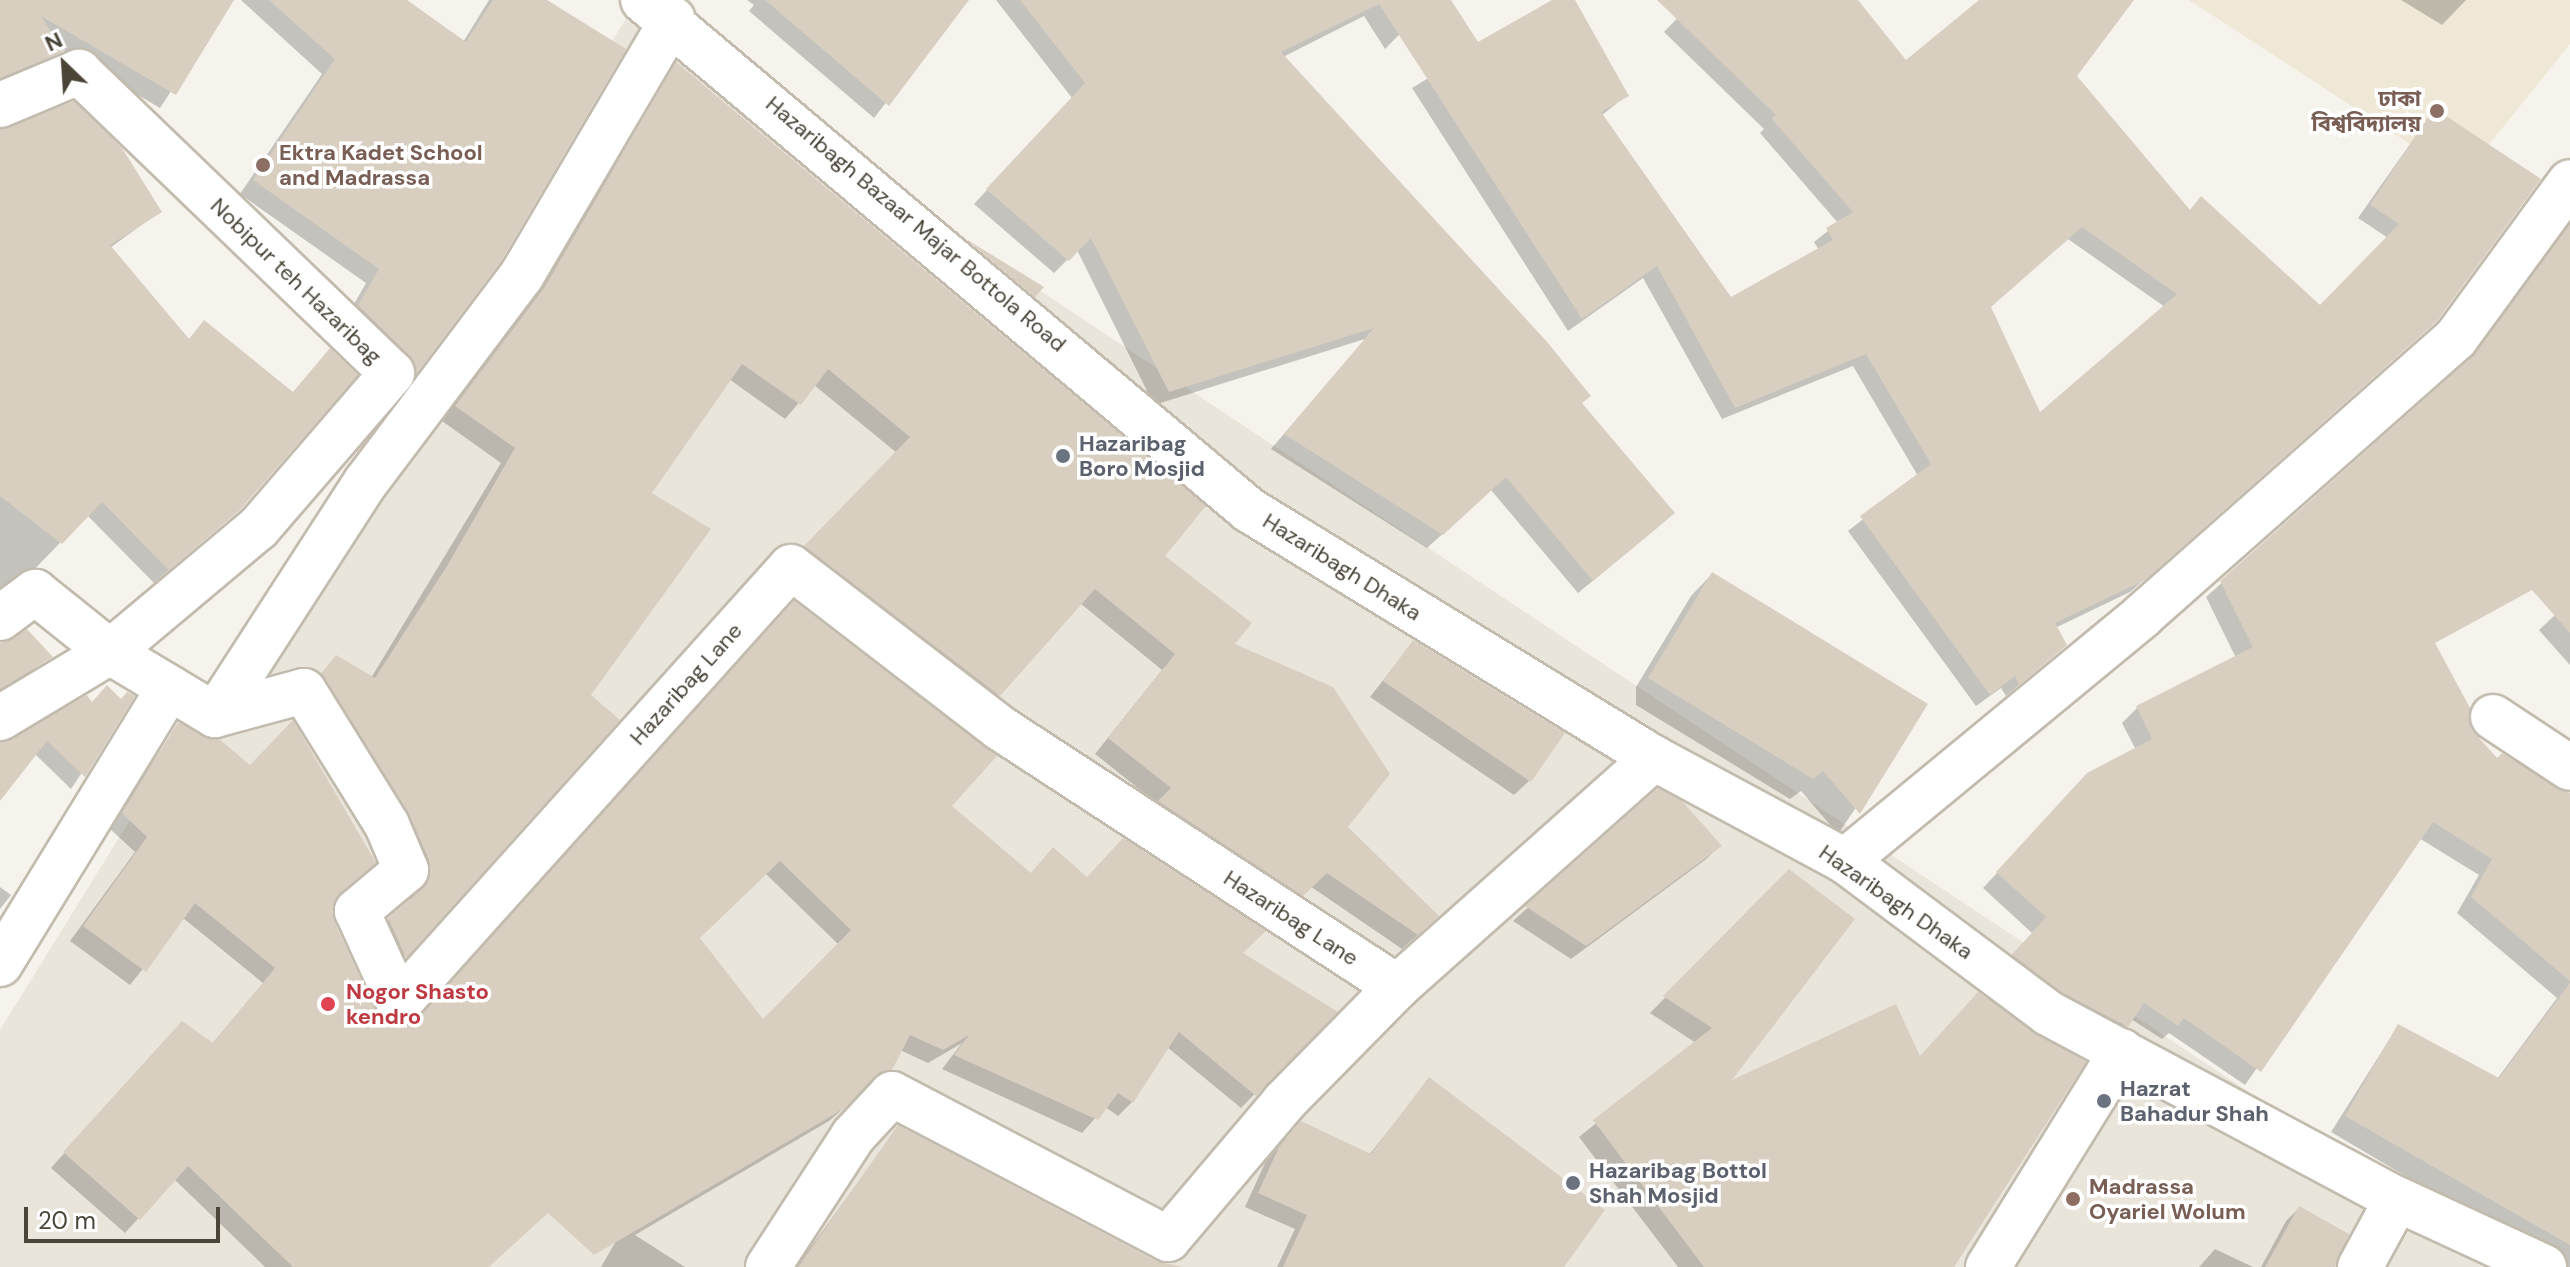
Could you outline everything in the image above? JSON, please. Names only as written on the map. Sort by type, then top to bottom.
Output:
[{"type":"street","name":"Hazaribagh Bazaar Majar Bottola Road","points":[[658,10],[1184,456]]},
{"type":"street","points":[[0,618],[35,592],[110,652],[215,715],[366,482],[522,275],[658,10]]},
{"type":"street","name":"Nobipur teh Hazaribag","points":[[0,105],[79,72],[392,373],[258,528],[110,652],[0,718]]},
{"type":"street","points":[[1845,861],[2143,615],[2456,338],[2570,182]]},
{"type":"street","name":"Hazaribagh Dhaka","points":[[1184,456],[1249,510],[1654,758],[1845,861],[2048,1013],[2397,1199],[2544,1267]]},
{"type":"street","name":"Hazaribag Lane","points":[[215,715],[304,691],[387,825],[406,870],[357,911],[399,1003],[791,567],[1000,728],[1397,987]]},
{"type":"street","points":[[0,964],[169,688]]},
{"type":"street","points":[[2493,717],[2570,768]]},
{"type":"street","points":[[768,1267],[853,1136],[892,1094],[1168,1239],[1284,1102],[1397,987],[1654,758]]},
{"type":"street","points":[[1988,1267],[2122,1051]]},
{"type":"street","points":[[2360,1267],[2397,1199]]},
{"type":"shaded area","name":"ঢাকা বিশ্ববিদ্যালয়","points":[[2189,0],[2570,0],[2570,44],[2462,178]]},
{"type":"shaded area","points":[[627,17],[2468,1237],[2526,1267],[0,1267],[0,1030]]},
{"type":"building","points":[[0,0],[234,0],[176,95],[41,16],[63,52],[0,78]]},
{"type":"building","points":[[269,0],[407,0],[466,42],[493,0],[547,0],[626,49],[501,261],[416,374],[409,355],[358,305],[379,269],[253,180],[335,59]]},
{"type":"building","points":[[765,0],[969,0],[889,106]]},
{"type":"building","points":[[1020,0],[1451,0],[1478,42],[1552,0],[1575,0],[1629,96],[1601,112],[1731,297],[1833,240],[1826,228],[1853,212],[1772,119],[1776,115],[1657,0],[1858,0],[1906,60],[1979,0],[2134,0],[2077,76],[2190,210],[2201,196],[2320,305],[2399,224],[2370,205],[2434,108],[2541,179],[2437,321],[2145,580],[2055,623],[2067,645],[2019,685],[2015,676],[1990,695],[1860,516],[1931,464],[1866,354],[1735,408],[1657,266],[1582,319],[1379,4],[1281,52],[1548,343],[1591,396],[1582,403],[1675,513],[1593,581],[1506,477],[1443,535],[1284,434],[1374,328],[1169,392],[1091,238],[1069,261],[986,189],[1085,83]],"holes":[[[2082,227],[2177,294],[2040,412],[1991,307]]]},
{"type":"building","points":[[676,62],[1206,506],[1165,556],[1252,623],[1235,644],[1333,687],[1390,774],[1348,827],[1439,916],[1418,935],[1327,873],[1303,896],[1158,801],[1171,788],[1108,738],[1175,654],[1095,589],[1000,696],[804,546],[910,437],[828,369],[801,405],[742,364],[652,493],[711,529],[591,695],[620,720],[406,958],[388,918],[423,888],[429,860],[408,812],[321,674],[336,655],[375,678],[447,566],[515,448],[455,406],[544,288]]},
{"type":"building","points":[[74,101],[122,148],[162,212],[110,245],[189,339],[204,320],[293,392],[330,348],[358,375],[240,510],[169,570],[102,502],[62,544],[0,496],[0,129]]},
{"type":"building","points":[[2570,224],[2570,633],[2532,590],[2435,643],[2470,708],[2471,729],[2497,758],[2502,753],[2570,793],[2570,981],[2471,897],[2492,859],[2433,822],[2261,1072],[2184,1018],[2178,1026],[2144,1003],[2128,1027],[2061,992],[2012,955],[2046,917],[1996,872],[2087,773],[2152,739],[2136,706],[2253,647],[2220,581],[2473,356]]},
{"type":"building","points":[[966,239],[1044,287],[1035,297]]},
{"type":"building","points":[[1712,572],[1928,704],[1860,814],[1823,771],[1813,779],[1648,678]]},
{"type":"building","points":[[794,601],[997,756],[952,806],[1031,873],[1053,847],[1087,877],[1123,838],[1266,931],[1243,953],[1338,1012],[1256,1096],[1179,1032],[1133,1103],[1118,1093],[1098,1120],[954,1055],[969,1035],[943,1050],[910,1035],[892,1070],[874,1077],[845,1108],[594,1255],[548,1213],[489,1267],[293,1267],[188,1166],[140,1220],[63,1152],[182,1021],[213,1043],[275,968],[195,903],[146,972],[83,926],[147,837],[122,813],[178,722],[219,739],[250,765],[293,720],[376,863],[340,893],[334,921],[377,1014],[407,1027]],"holes":[[[780,861],[851,930],[763,1019],[700,938]]]},
{"type":"building","points":[[27,629],[53,657],[0,689],[0,643]]},
{"type":"building","points":[[1413,640],[1565,733],[1531,782],[1383,681]]},
{"type":"building","points":[[107,685],[121,699],[127,692],[135,696],[85,777],[47,741],[0,801],[0,743],[87,695],[92,702]]},
{"type":"building","points":[[1658,788],[1682,801],[1722,846],[1586,946],[1525,906]]},
{"type":"building","points":[[1789,869],[1855,919],[1732,1080],[1896,1004],[1920,1056],[1978,992],[2086,1062],[1954,1267],[1704,1267],[1593,1120],[1712,1028],[1663,996]]},
{"type":"building","points":[[2570,983],[2570,1245],[2345,1116],[2398,1024],[2499,1078]]},
{"type":"building","points":[[1429,1077],[1605,1210],[1564,1267],[1283,1267],[1307,1215],[1258,1193],[1279,1147],[1301,1121],[1371,1154]]},
{"type":"building","points":[[898,1125],[1156,1261],[1183,1267],[798,1267]]},
{"type":"building","points":[[2299,1206],[2349,1234],[2335,1267],[2265,1267]]},
{"type":"place","name":"ঢাকা বিশ্ববিদ্যালয়","points":[[2437,111]]},
{"type":"place","name":"Ektra Kadet School and Madrassa","points":[[263,165]]},
{"type":"place","name":"Hazaribag Boro Mosjid","points":[[1063,456]]},
{"type":"place","name":"Nogor Shasto kendro","points":[[328,1004]]},
{"type":"place","name":"Hazrat Bahadur Shah","points":[[2104,1101]]},
{"type":"place","name":"Hazaribag Bottol Shah Mosjid","points":[[1573,1183]]},
{"type":"place","name":"Madrassa Oyariel Wolum","points":[[2073,1199]]}]
